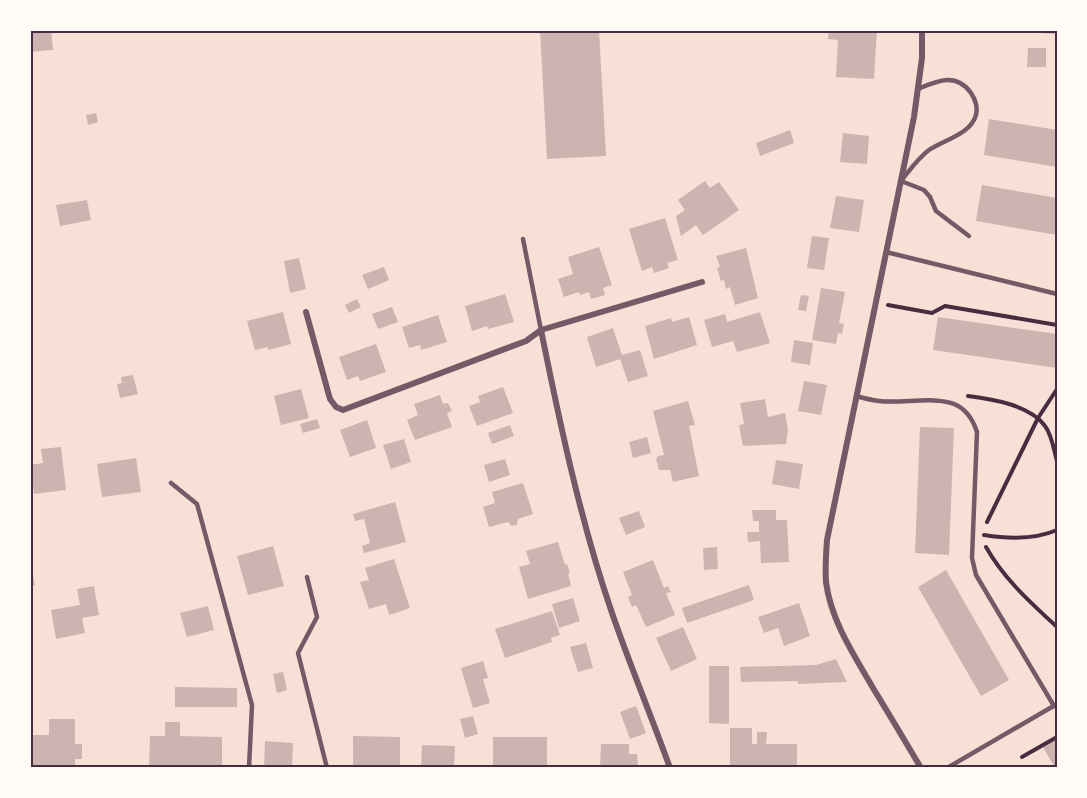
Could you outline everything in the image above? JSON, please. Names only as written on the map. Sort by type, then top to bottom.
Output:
[{"type":"street","points":[[921,768],[846,641],[831,604],[826,581],[827,540],[918,89],[922,58],[922,30]]},
{"type":"street","points":[[306,312],[330,399],[336,407],[343,410],[525,341],[541,330],[702,282]]},
{"type":"street","points":[[541,330],[562,430],[587,531],[611,610],[670,768]]},
{"type":"lane","points":[[918,89],[935,81],[956,80],[966,86],[973,96],[976,114],[972,123],[929,151],[901,181],[924,190],[936,211],[969,236]]},
{"type":"lane","points":[[524,239],[541,330]]},
{"type":"lane","points":[[886,252],[1057,294]]},
{"type":"lane","points":[[856,396],[879,401],[954,404],[973,420],[977,432],[972,558],[976,575],[1055,705],[947,768]]},
{"type":"lane","points":[[171,483],[197,504],[252,705],[249,768]]},
{"type":"lane","points":[[307,577],[317,617],[298,653],[327,768]]},
{"type":"path","points":[[875,302],[932,313],[945,306],[1057,325]]},
{"type":"path","points":[[1057,389],[1038,418],[981,534],[997,566],[1015,588],[1057,627]]},
{"type":"path","points":[[954,404],[963,396],[986,398],[1012,405],[1038,418],[1047,427],[1057,461]]},
{"type":"path","points":[[973,534],[1010,539],[1045,535],[1057,530]]},
{"type":"path","points":[[1022,757],[1057,736]]},
{"type":"building","points":[[30,30],[51,30],[53,50],[30,52]]},
{"type":"building","points":[[540,30],[599,30],[606,156],[547,159]]},
{"type":"building","points":[[829,30],[877,30],[874,79],[836,77],[838,40],[828,39]]},
{"type":"building","points":[[1042,30],[1054,30],[1054,34],[1042,33]]},
{"type":"building","points":[[1028,48],[1046,48],[1046,67],[1027,67]]},
{"type":"building","points":[[96,113],[98,122],[88,125],[86,115]]},
{"type":"building","points":[[989,119],[1057,130],[1057,167],[984,155]]},
{"type":"building","points":[[790,130],[794,143],[760,156],[756,143]]},
{"type":"building","points":[[843,133],[869,136],[867,164],[840,162]]},
{"type":"building","points":[[705,181],[710,188],[719,182],[739,210],[703,235],[696,225],[681,236],[676,216],[685,210],[678,200]]},
{"type":"building","points":[[982,185],[1057,198],[1057,235],[976,221]]},
{"type":"building","points":[[836,196],[864,200],[859,232],[830,228]]},
{"type":"building","points":[[87,200],[91,220],[60,226],[56,205]]},
{"type":"building","points":[[665,218],[678,260],[667,263],[669,268],[654,273],[652,267],[642,271],[629,229]]},
{"type":"building","points":[[812,236],[829,238],[824,270],[807,268]]},
{"type":"building","points":[[599,247],[612,285],[603,288],[605,295],[591,299],[589,292],[580,295],[579,292],[564,297],[558,279],[573,274],[568,257]]},
{"type":"building","points":[[746,248],[758,298],[735,305],[730,287],[726,289],[724,280],[721,281],[716,256]]},
{"type":"building","points":[[299,258],[306,289],[290,293],[284,261]]},
{"type":"building","points":[[384,267],[389,280],[368,289],[362,275]]},
{"type":"building","points":[[821,288],[845,292],[839,323],[844,324],[842,334],[838,333],[836,344],[812,340]]},
{"type":"building","points":[[505,294],[514,322],[472,331],[465,306]]},
{"type":"building","points":[[801,295],[809,296],[806,311],[798,310]]},
{"type":"building","points":[[357,299],[361,307],[349,313],[345,305]]},
{"type":"building","points":[[392,307],[398,322],[378,329],[372,314]]},
{"type":"building","points":[[283,312],[291,344],[268,350],[268,347],[255,350],[247,321]]},
{"type":"building","points":[[760,312],[770,343],[737,352],[733,341],[712,347],[704,320],[725,314],[727,322]]},
{"type":"building","points":[[438,315],[447,342],[421,350],[420,345],[409,348],[402,327]]},
{"type":"building","points":[[689,317],[697,345],[654,359],[645,326],[671,318],[672,322]]},
{"type":"building","points":[[938,317],[1057,334],[1057,368],[933,350]]},
{"type":"building","points":[[613,328],[622,355],[640,350],[648,376],[628,382],[620,359],[596,367],[587,337]]},
{"type":"building","points":[[794,340],[813,343],[810,365],[791,362]]},
{"type":"building","points":[[376,344],[386,372],[360,381],[358,376],[347,380],[339,357]]},
{"type":"building","points":[[133,375],[138,394],[120,398],[117,384],[122,383],[121,377]]},
{"type":"building","points":[[804,381],[827,385],[821,415],[798,411]]},
{"type":"building","points":[[503,387],[513,413],[477,426],[469,406],[480,402],[478,396]]},
{"type":"building","points":[[301,389],[309,418],[281,425],[274,396]]},
{"type":"building","points":[[440,395],[443,404],[448,403],[452,411],[447,413],[452,427],[415,440],[407,420],[418,415],[414,404]]},
{"type":"building","points":[[765,399],[768,417],[785,413],[788,429],[786,444],[743,446],[739,425],[744,424],[740,403]]},
{"type":"building","points":[[688,401],[695,425],[689,426],[699,476],[673,482],[670,470],[659,470],[656,459],[664,455],[653,411]]},
{"type":"building","points":[[317,419],[320,428],[303,433],[300,424]]},
{"type":"building","points":[[367,420],[376,448],[350,457],[340,430]]},
{"type":"building","points":[[510,425],[514,436],[492,444],[488,433]]},
{"type":"building","points":[[920,427],[954,428],[949,555],[915,553]]},
{"type":"building","points":[[647,437],[651,453],[633,458],[629,442]]},
{"type":"building","points":[[404,439],[411,462],[391,469],[383,445]]},
{"type":"building","points":[[61,447],[66,490],[34,494],[30,465],[43,463],[41,449]]},
{"type":"building","points":[[136,458],[141,492],[102,497],[97,464]]},
{"type":"building","points":[[505,459],[510,475],[489,482],[484,465]]},
{"type":"building","points":[[776,460],[803,464],[799,489],[772,484]]},
{"type":"building","points":[[523,483],[533,514],[518,519],[517,525],[512,526],[508,522],[489,527],[483,507],[495,503],[492,492]]},
{"type":"building","points":[[395,502],[406,542],[364,553],[362,546],[370,543],[364,519],[355,521],[353,514]]},
{"type":"building","points":[[752,510],[776,510],[776,520],[787,520],[789,562],[761,563],[760,541],[748,542],[747,532],[759,532],[759,521],[753,521]]},
{"type":"building","points":[[639,511],[645,527],[626,535],[619,518]]},
{"type":"building","points":[[558,542],[570,573],[568,573],[571,586],[528,599],[519,567],[530,564],[526,551]]},
{"type":"building","points":[[273,546],[284,586],[248,595],[237,556]]},
{"type":"building","points":[[717,547],[718,569],[704,570],[703,548]]},
{"type":"building","points":[[394,559],[410,608],[389,615],[386,604],[369,609],[360,582],[369,580],[365,568]]},
{"type":"building","points":[[30,560],[35,585],[30,586]]},
{"type":"building","points":[[653,560],[664,588],[668,586],[671,592],[666,593],[675,615],[646,627],[636,605],[632,607],[628,597],[632,595],[623,572]]},
{"type":"building","points":[[946,570],[1009,680],[981,696],[918,587]]},
{"type":"building","points":[[749,585],[754,600],[687,623],[682,608]]},
{"type":"building","points":[[94,586],[99,615],[82,618],[85,633],[56,639],[51,610],[80,605],[77,589]]},
{"type":"building","points":[[573,598],[580,621],[559,628],[552,604]]},
{"type":"building","points":[[799,603],[810,636],[784,646],[778,628],[764,633],[758,617]]},
{"type":"building","points":[[208,606],[214,630],[187,637],[180,613]]},
{"type":"building","points":[[552,611],[560,635],[551,638],[552,642],[505,658],[495,629]]},
{"type":"building","points":[[683,627],[697,659],[671,671],[656,638]]},
{"type":"building","points":[[586,643],[593,668],[578,672],[570,647]]},
{"type":"building","points":[[836,659],[847,682],[798,684],[798,681],[741,682],[740,667],[816,665]]},
{"type":"building","points":[[483,661],[488,678],[483,679],[490,703],[473,708],[461,668]]},
{"type":"building","points":[[709,666],[729,666],[729,724],[709,723]]},
{"type":"building","points":[[283,672],[287,690],[277,693],[273,674]]},
{"type":"building","points":[[175,687],[237,688],[237,707],[175,707]]},
{"type":"building","points":[[636,706],[646,733],[630,739],[620,712]]},
{"type":"building","points":[[473,716],[478,734],[465,738],[460,719]]},
{"type":"building","points":[[49,719],[75,719],[75,744],[82,744],[82,759],[75,759],[75,767],[30,767],[30,735],[49,735]]},
{"type":"building","points":[[165,722],[180,722],[180,736],[222,737],[222,768],[149,767],[150,736],[165,736]]},
{"type":"building","points":[[730,728],[752,728],[752,744],[757,744],[757,732],[767,732],[766,744],[797,744],[797,768],[730,768]]},
{"type":"building","points":[[353,736],[400,737],[400,768],[353,768]]},
{"type":"building","points":[[493,737],[547,737],[547,768],[493,768]]},
{"type":"building","points":[[1057,739],[1057,768],[1055,768],[1043,747]]},
{"type":"building","points":[[265,741],[293,743],[292,768],[264,768]]},
{"type":"building","points":[[601,744],[629,744],[629,754],[637,754],[638,765],[629,765],[629,768],[600,768]]},
{"type":"building","points":[[422,745],[455,746],[454,768],[421,768]]}]
